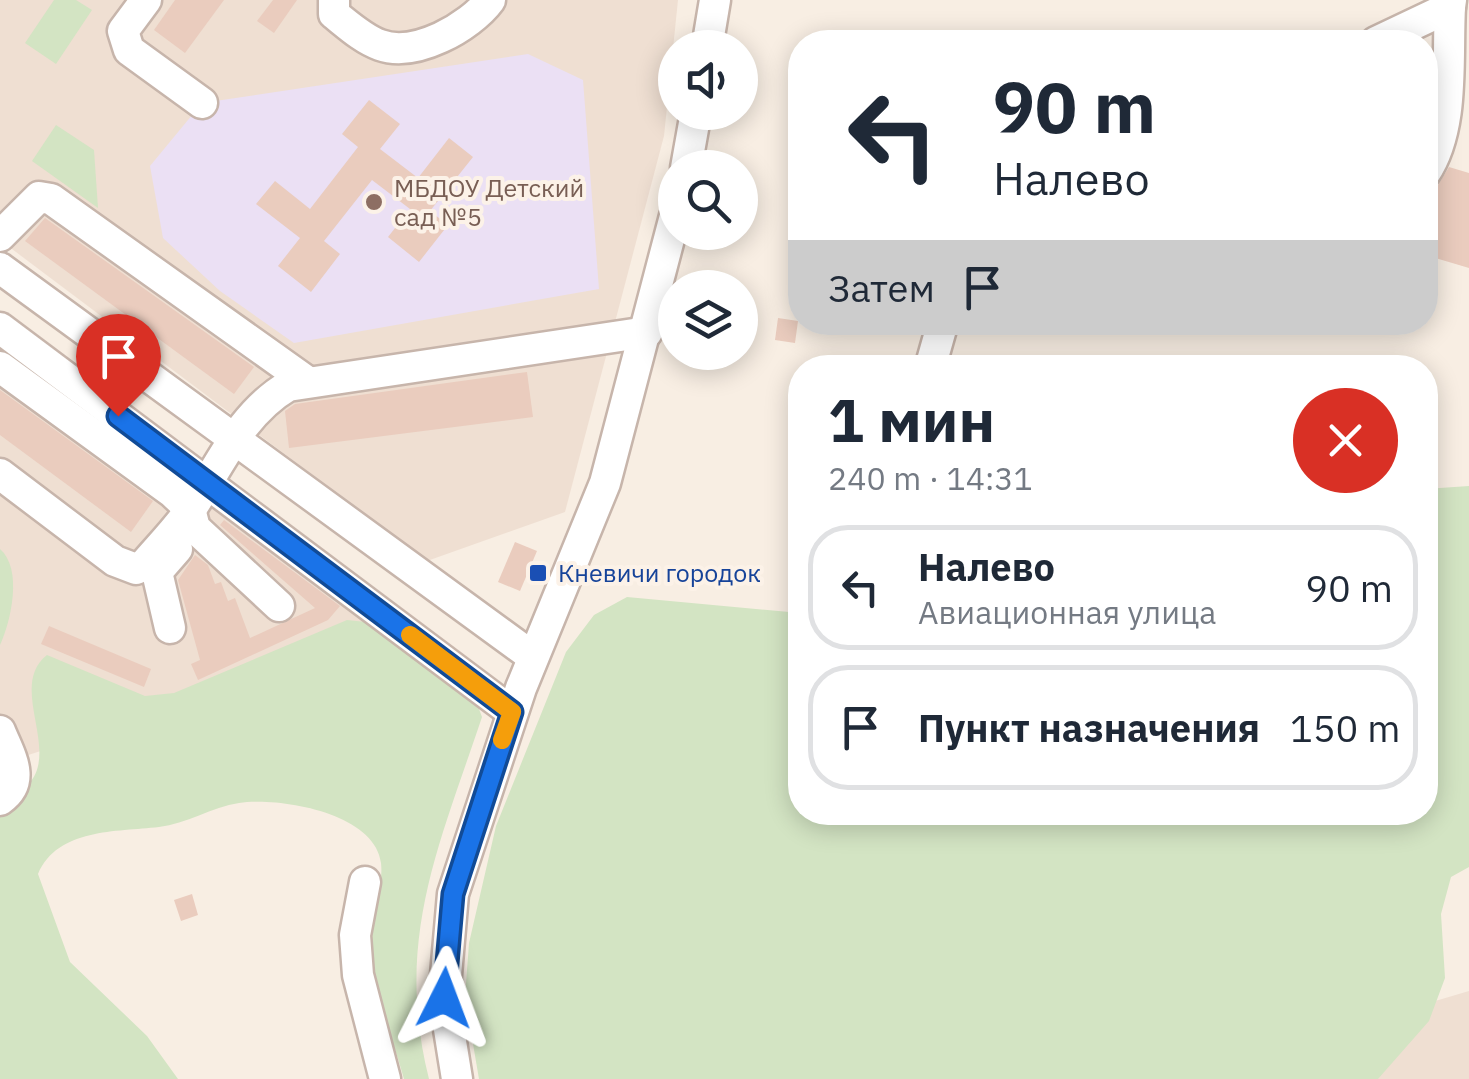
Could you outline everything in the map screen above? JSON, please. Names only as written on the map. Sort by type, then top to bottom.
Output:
[{"type":"street","points":[[146,0],[123,31],[124,42],[129,50],[202,102]]},
{"type":"street","points":[[334,0],[334,14],[364,37],[382,46],[408,48],[474,22],[490,0]]},
{"type":"street","points":[[710,30],[714,0]]},
{"type":"street","points":[[1399,30],[1450,4]]},
{"type":"street","points":[[1438,152],[1444,120],[1450,4]]},
{"type":"street","points":[[0,236],[28,203],[39,196],[51,200],[305,380]]},
{"type":"street","points":[[457,1079],[444,998],[453,894],[512,712],[605,484],[667,250]]},
{"type":"street","points":[[0,268],[533,657]]},
{"type":"street","points":[[0,328],[512,712]]},
{"type":"street","points":[[170,628],[157,572],[193,519],[208,481],[233,439],[269,397],[305,380],[647,332]]},
{"type":"street","points":[[0,367],[193,519],[279,606]]},
{"type":"street","points":[[0,474],[126,568],[143,566],[193,519]]},
{"type":"street","points":[[0,731],[17,773],[14,786],[0,800]]},
{"type":"street","points":[[365,882],[354,935],[358,975],[385,1079]]},
{"type":"shaded area","points":[[0,0],[678,0],[675,30],[658,30],[658,130],[665,130],[664,136],[565,512],[427,561],[0,240]]},
{"type":"shaded area","name":"МБДОУ Детский сад №5","points":[[528,54],[583,80],[599,289],[294,343],[220,291],[163,238],[150,166],[202,103]]},
{"type":"shaded area","points":[[0,333],[407,634],[0,764]]},
{"type":"shaded area","points":[[1469,991],[1469,1079],[1172,1079]]},
{"type":"green space","points":[[54,0],[76,0],[92,10],[56,64],[25,43]]},
{"type":"green space","points":[[56,125],[94,150],[98,208],[32,161]]},
{"type":"green space","points":[[1469,486],[1469,867],[1451,877],[1441,914],[1445,978],[1429,1021],[1378,1079],[479,1079],[465,997],[469,943],[496,826],[566,652],[594,615],[627,597],[788,612],[788,825],[1438,825],[1438,488]]},
{"type":"green space","points":[[0,549],[11,569],[13,596],[0,645]]},
{"type":"green space","points":[[347,620],[366,622],[476,701],[482,717],[437,852],[419,937],[419,1029],[429,1079],[404,1079],[379,996],[371,946],[381,873],[375,846],[344,820],[323,812],[257,802],[229,805],[169,825],[74,840],[47,859],[38,874],[70,962],[147,1036],[178,1079],[0,1079],[0,800],[24,788],[36,772],[39,753],[32,690],[35,671],[47,655],[145,696],[174,693]]},
{"type":"building","points":[[175,0],[224,0],[185,53],[154,30]]},
{"type":"building","points":[[273,0],[297,0],[274,33],[257,21]]},
{"type":"building","points":[[369,100],[400,124],[380,149],[418,178],[449,138],[473,157],[430,211],[448,225],[419,262],[388,237],[410,209],[372,180],[324,241],[340,254],[311,292],[278,266],[300,238],[256,204],[275,181],[310,209],[358,147],[342,134]]},
{"type":"building","points":[[1449,167],[1469,173],[1469,268],[1438,259],[1438,185]]},
{"type":"building","points":[[45,218],[254,367],[234,394],[25,241]]},
{"type":"building","points":[[778,318],[788,320],[788,335],[796,335],[795,343],[775,340]]},
{"type":"building","points":[[527,372],[533,417],[289,448],[285,411],[295,404]]},
{"type":"building","points":[[0,390],[153,501],[131,532],[0,435]]},
{"type":"building","points":[[224,520],[340,606],[328,620],[198,680],[191,664],[200,660],[178,580],[195,555],[208,565],[215,584],[221,582],[228,601],[235,598],[250,638],[315,608],[220,525]]},
{"type":"building","points":[[515,542],[537,551],[520,591],[498,582]]},
{"type":"building","points":[[49,626],[151,669],[144,687],[41,644]]},
{"type":"building","points":[[192,894],[198,915],[181,921],[174,900]]},
{"type":"slow traffic","points":[[410,635],[512,712],[502,740]]},
{"type":"place","name":"МБДОУ Детский сад №5","points":[[374,202]]},
{"type":"place","name":"Кневичи городок","points":[[538,573]]},
{"type":"route","points":[[118,416],[512,712],[453,894],[444,998]]}]
